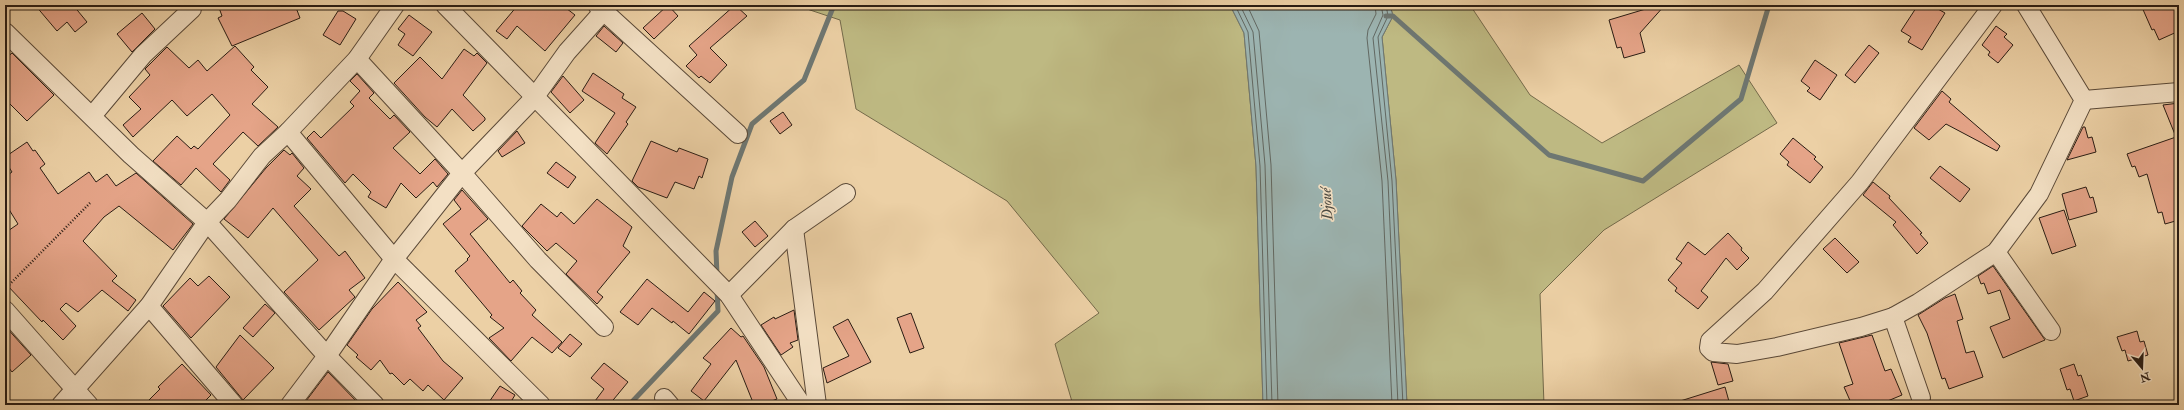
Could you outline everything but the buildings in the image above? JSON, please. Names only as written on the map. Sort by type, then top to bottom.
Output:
[{"type":"street","points":[[61,405],[149,306],[207,222],[228,200],[262,156],[288,132],[356,59],[395,5]]},
{"type":"street","points":[[445,5],[534,98],[729,295],[802,405]]},
{"type":"street","points":[[1993,5],[1860,182],[1765,291],[1709,344],[1713,352],[1738,354],[1777,347],[1861,327],[1893,317],[1918,303],[1996,252],[2039,194],[2084,100]]},
{"type":"street","points":[[2026,5],[2084,100]]},
{"type":"street","points":[[290,405],[327,356],[394,259],[462,173],[534,98],[567,52],[603,7],[738,134]]},
{"type":"street","points":[[92,116],[143,55],[192,9]]},
{"type":"street","points":[[5,32],[131,155],[207,222],[327,356],[375,405]]},
{"type":"street","points":[[356,59],[462,173],[538,260],[604,327]]},
{"type":"street","points":[[2084,100],[2179,92]]},
{"type":"street","points":[[288,132],[394,259],[541,405]]},
{"type":"street","points":[[729,295],[794,229],[846,193]]},
{"type":"street","points":[[794,229],[817,405]]},
{"type":"street","points":[[1996,252],[2051,331]]},
{"type":"street","points":[[149,306],[234,405]]},
{"type":"street","points":[[5,310],[89,405]]},
{"type":"street","points":[[1893,317],[1922,398]]},
{"type":"path","points":[[5,290],[90,202]]},
{"type":"shaded area","points":[[795,5],[1230,5],[1244,33],[1256,166],[1263,405],[1073,405],[1055,344],[1099,313],[1007,201],[856,109],[840,20]]},
{"type":"shaded area","points":[[1390,5],[1470,5],[1530,95],[1602,143],[1739,65],[1777,123],[1604,230],[1540,294],[1544,405],[1407,405],[1396,180],[1382,37],[1393,16]]},
{"type":"water","name":"Djoué","points":[[1230,5],[1390,5],[1393,16],[1382,37],[1396,180],[1407,405],[1263,405],[1256,166],[1244,33]]},
{"type":"waterway","points":[[5,8],[9,5]]},
{"type":"waterway","points":[[717,275],[716,251],[732,177],[752,124],[804,80],[834,5]]},
{"type":"waterway","points":[[1386,16],[1393,16],[1549,155],[1643,181],[1741,99],[1769,5]]},
{"type":"waterway","points":[[629,405],[718,311],[717,289]]}]
